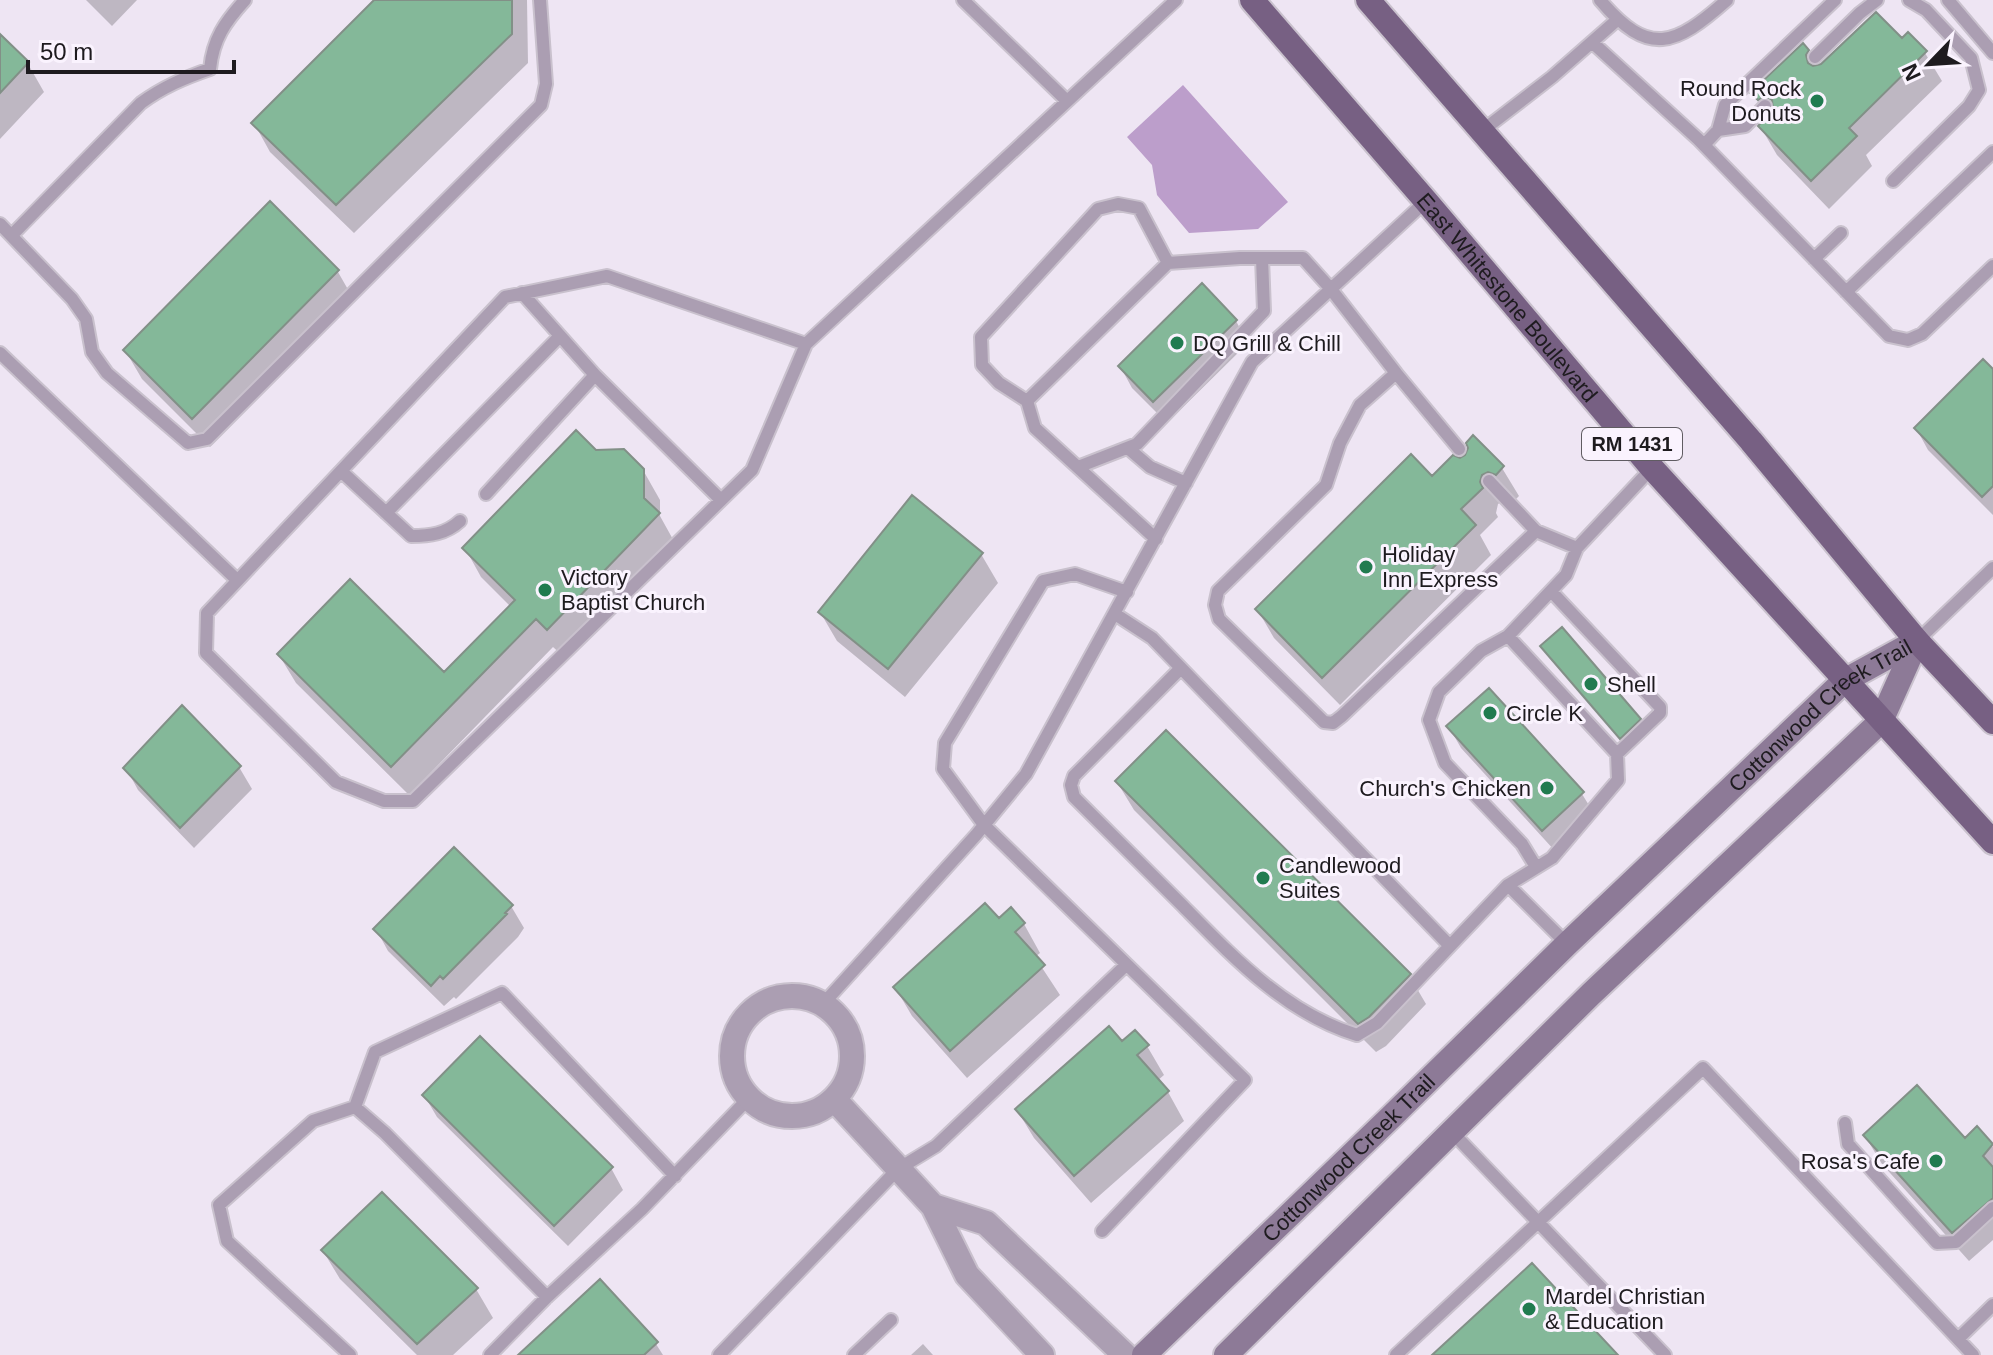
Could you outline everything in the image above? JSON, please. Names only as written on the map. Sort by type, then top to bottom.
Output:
[{"type":"main road","name":"East Whitestone Boulevard","points":[[1252,0],[1652,468],[1993,842]]},
{"type":"main road","points":[[1368,0],[1751,441],[1917,641],[1993,722]]},
{"type":"street","name":"Cottonwood Creek Trail","points":[[1144,1355],[1567,944],[1844,681],[1917,641]]},
{"type":"street","name":"Cottonwood Creek Trail","points":[[1226,1355],[1591,994],[1881,721],[1917,641]]},
{"type":"street","points":[[789,995],[807,997],[823,1004],[837,1016],[847,1031],[852,1049],[848,1076],[834,1099],[810,1113],[782,1116],[764,1110],[738,1085],[732,1068],[731,1050],[735,1033],[756,1006],[772,998],[789,995]]},
{"type":"street","points":[[834,1099],[933,1206],[967,1275],[1042,1355]]},
{"type":"street","points":[[933,1206],[986,1223],[1125,1355]]},
{"type":"lane","points":[[12,235],[141,103],[159,89],[210,69],[212,48],[229,18],[245,0]]},
{"type":"lane","points":[[0,224],[72,299],[86,319],[92,352],[107,373],[188,443],[207,439],[541,105],[546,84],[540,0]]},
{"type":"lane","points":[[963,0],[1067,101]]},
{"type":"lane","points":[[806,344],[607,276],[505,297],[207,613],[206,653],[336,782],[384,801],[413,801],[752,470],[806,344],[1176,0]]},
{"type":"lane","points":[[1600,0],[1617,20],[1636,34],[1654,40],[1670,39],[1685,33],[1727,0]]},
{"type":"lane","points":[[1704,145],[1718,130],[1725,105],[1835,0]]},
{"type":"lane","points":[[1815,57],[1877,0]]},
{"type":"lane","points":[[1893,181],[1969,106],[1979,90],[1971,58],[1926,10],[1909,0]]},
{"type":"lane","points":[[1948,0],[1993,53]]},
{"type":"lane","points":[[1482,131],[1593,43],[1617,20]]},
{"type":"lane","points":[[1593,43],[1704,145],[1889,336],[1908,340],[1922,334],[1993,266]]},
{"type":"lane","points":[[1718,130],[1745,126],[1765,106]]},
{"type":"lane","points":[[1846,292],[1992,155]]},
{"type":"lane","points":[[823,1004],[1026,774],[1252,362],[1426,201]]},
{"type":"lane","points":[[1156,539],[1035,428],[1027,401],[999,383],[982,365],[981,337],[1098,209],[1118,204],[1139,208],[1168,263]]},
{"type":"lane","points":[[1814,259],[1841,233]]},
{"type":"lane","points":[[1078,467],[1137,444],[1264,311],[1262,258]]},
{"type":"lane","points":[[1027,401],[1168,263],[1303,258],[1459,449]]},
{"type":"lane","points":[[522,293],[595,375],[721,500]]},
{"type":"lane","points":[[386,513],[560,336]]},
{"type":"lane","points":[[0,353],[237,580]]},
{"type":"lane","points":[[1396,373],[1360,405],[1340,443],[1326,485],[1218,591],[1215,605],[1219,619],[1324,722],[1333,723],[1536,531]]},
{"type":"lane","points":[[486,494],[595,375]]},
{"type":"lane","points":[[1129,449],[1150,467],[1186,483]]},
{"type":"lane","points":[[1536,867],[1522,844],[1445,763],[1429,720],[1439,692],[1481,651],[1508,636],[1551,591],[1566,575],[1577,548],[1652,468]]},
{"type":"lane","points":[[341,471],[411,536],[430,536],[451,529],[460,521]]},
{"type":"lane","points":[[1489,481],[1536,531],[1577,548]]},
{"type":"lane","points":[[1917,641],[1993,568]]},
{"type":"lane","points":[[1102,1231],[1245,1080],[984,825],[943,769],[945,743],[1043,581],[1075,574],[1127,592]]},
{"type":"lane","points":[[1551,591],[1660,707],[1660,713],[1617,754]]},
{"type":"lane","points":[[1115,614],[1152,638],[1450,946]]},
{"type":"lane","points":[[1180,669],[1074,776],[1071,785],[1074,797],[1247,971],[1281,997],[1339,1029],[1357,1035],[1377,1023],[1508,885],[1552,858],[1618,780],[1617,754],[1508,636]]},
{"type":"lane","points":[[1508,885],[1567,944]]},
{"type":"lane","points":[[720,1355],[898,1169],[936,1146],[1126,965]]},
{"type":"lane","points":[[355,1107],[375,1052],[502,993],[675,1176]]},
{"type":"lane","points":[[1396,1355],[1703,1068],[1973,1355]]},
{"type":"lane","points":[[490,1355],[675,1176],[749,1098]]},
{"type":"lane","points":[[355,1107],[385,1133],[547,1297]]},
{"type":"lane","points":[[350,1355],[227,1241],[219,1205],[313,1121],[355,1107]]},
{"type":"lane","points":[[1845,1123],[1848,1144],[1937,1243],[1956,1242],[1993,1208]]},
{"type":"lane","points":[[1452,1132],[1665,1355]]},
{"type":"lane","points":[[1958,1339],[1993,1305]]},
{"type":"lane","points":[[854,1355],[891,1320]]},
{"type":"shaded area","points":[[1183,85],[1288,202],[1258,229],[1189,233],[1157,195],[1152,165],[1127,137]]},
{"type":"building","points":[[374,0],[512,0],[512,34],[336,205],[251,123]]},
{"type":"building","name":"Round Rock Donuts","points":[[1876,12],[1902,38],[1908,32],[1927,51],[1849,128],[1857,136],[1811,181],[1758,126],[1773,109],[1772,100],[1763,97],[1758,100],[1750,93],[1803,43],[1809,50],[1806,55],[1808,63],[1813,66],[1821,64]]},
{"type":"building","points":[[0,34],[29,62],[0,93]]},
{"type":"building","points":[[270,201],[339,270],[192,419],[123,350]]},
{"type":"building","name":"DQ Grill & Chill","points":[[1202,283],[1237,320],[1153,402],[1118,366]]},
{"type":"building","points":[[1983,359],[1993,369],[1993,486],[1982,497],[1914,428]]},
{"type":"building","name":"Victory Baptist Church","points":[[576,430],[596,450],[624,449],[644,469],[644,498],[660,513],[547,630],[536,619],[391,767],[277,654],[350,579],[444,672],[515,600],[462,548]]},
{"type":"building","name":"Holiday Inn Express","points":[[1473,435],[1504,466],[1496,475],[1488,472],[1482,475],[1480,482],[1483,488],[1461,509],[1476,525],[1322,678],[1255,609],[1411,454],[1432,476],[1453,455],[1460,458],[1465,455],[1468,448],[1466,443]]},
{"type":"building","points":[[912,495],[983,553],[888,669],[818,612]]},
{"type":"building","name":"Shell","points":[[1562,627],[1641,719],[1620,739],[1540,646]]},
{"type":"building","points":[[1489,688],[1584,792],[1542,831],[1446,726]]},
{"type":"building","points":[[182,705],[241,766],[180,828],[123,768]]},
{"type":"building","name":"Candlewood Suites","points":[[1166,730],[1411,974],[1369,1017],[1358,1024],[1115,781]]},
{"type":"building","points":[[454,847],[513,905],[443,979],[440,976],[431,986],[373,929]]},
{"type":"building","points":[[985,903],[999,918],[1011,907],[1025,923],[1015,932],[1045,965],[950,1051],[893,987]]},
{"type":"building","points":[[1109,1026],[1122,1041],[1135,1030],[1149,1045],[1137,1055],[1169,1091],[1074,1176],[1015,1109]]},
{"type":"building","points":[[480,1036],[613,1167],[554,1226],[422,1095]]},
{"type":"building","name":"Rosa's Cafe","points":[[1917,1085],[1965,1138],[1977,1126],[1993,1144],[1983,1156],[1993,1167],[1993,1198],[1952,1233],[1863,1135]]},
{"type":"building","points":[[382,1192],[478,1288],[417,1344],[321,1250]]},
{"type":"building","name":"Mardel Christian & Education","points":[[1532,1263],[1618,1355],[1432,1355]]},
{"type":"building","points":[[600,1279],[658,1342],[644,1355],[518,1355]]},
{"type":"place","name":"Round Rock Donuts","points":[[1817,101]]},
{"type":"place","name":"DQ Grill & Chill","points":[[1177,343]]},
{"type":"place","name":"Holiday Inn Express","points":[[1366,567]]},
{"type":"place","name":"Victory Baptist Church","points":[[545,590]]},
{"type":"place","name":"Shell","points":[[1591,684]]},
{"type":"place","name":"Circle K","points":[[1490,713]]},
{"type":"place","name":"Church's Chicken","points":[[1547,788]]},
{"type":"place","name":"Candlewood Suites","points":[[1263,878]]},
{"type":"place","name":"Rosa's Cafe","points":[[1936,1161]]},
{"type":"place","name":"Mardel Christian & Education","points":[[1529,1309]]}]
